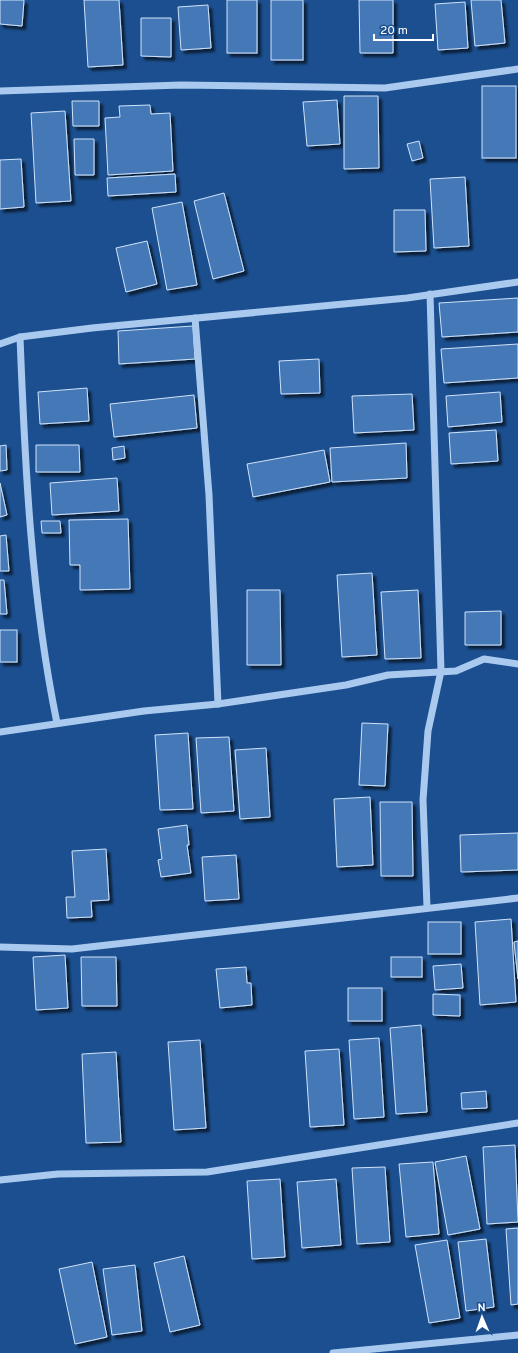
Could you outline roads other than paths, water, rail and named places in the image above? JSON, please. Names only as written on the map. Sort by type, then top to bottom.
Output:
[{"type":"street","points":[[0,91],[181,85],[385,88],[518,69]]},
{"type":"street","points":[[0,344],[20,337],[195,318],[407,298],[518,282]]},
{"type":"street","points":[[427,907],[423,800],[428,731],[441,671],[430,294]]},
{"type":"street","points":[[195,318],[209,495],[218,704]]},
{"type":"street","points":[[20,337],[26,489],[48,678],[57,723]]},
{"type":"street","points":[[0,732],[144,711],[218,704],[346,684],[388,675],[456,671],[484,659],[518,664]]},
{"type":"street","points":[[0,947],[72,949],[427,907],[518,898]]},
{"type":"street","points":[[0,1180],[58,1174],[207,1172],[518,1123]]},
{"type":"street","points":[[333,1353],[388,1350],[518,1335]]}]
